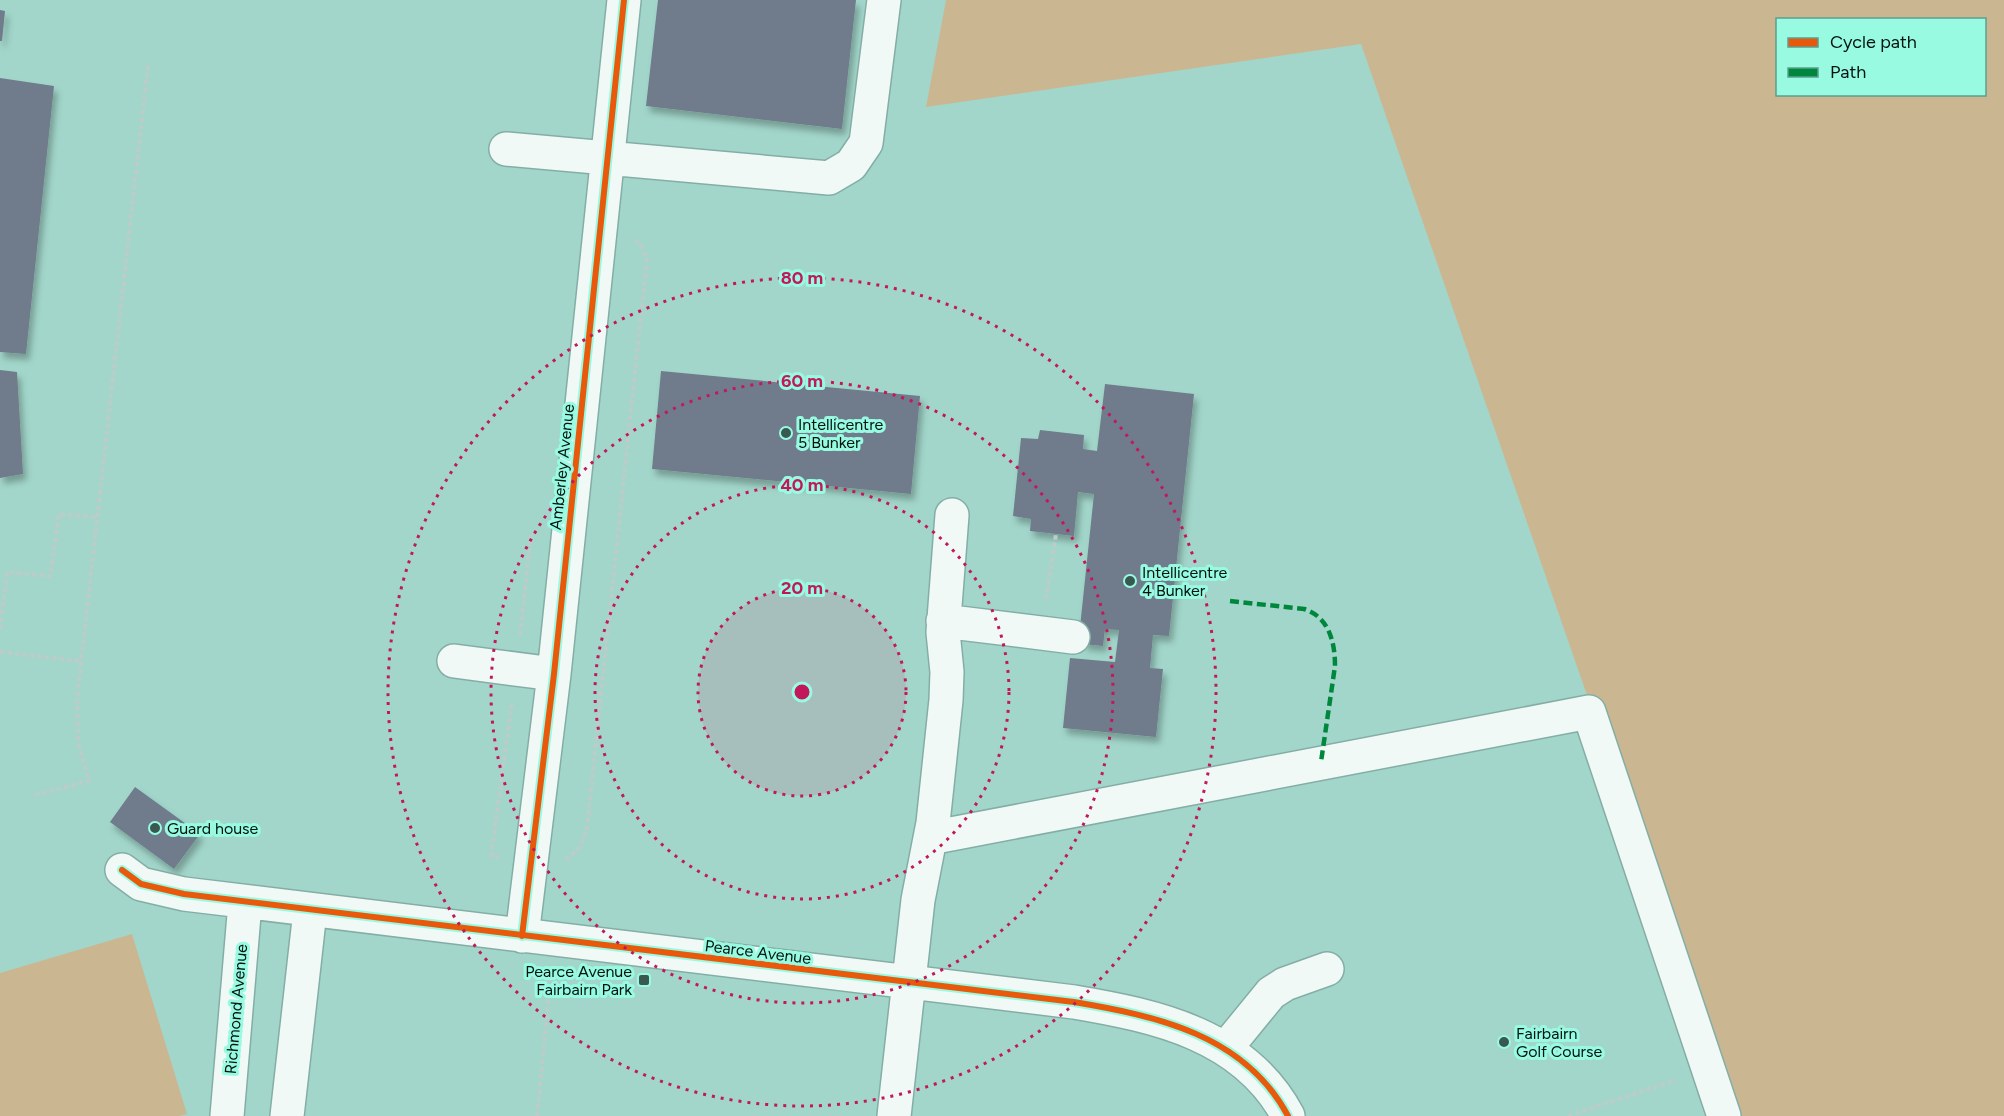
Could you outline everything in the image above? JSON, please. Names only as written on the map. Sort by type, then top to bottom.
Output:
[{"type":"street","name":"Amberley Avenue","points":[[522,936],[554,674],[624,0]]},
{"type":"street","points":[[506,149],[607,160],[829,178],[851,165],[866,143],[884,0]]},
{"type":"street","points":[[894,1116],[921,881],[930,838],[946,700],[947,672],[943,621],[952,515]]},
{"type":"street","points":[[943,621],[1057,634]]},
{"type":"street","points":[[454,661],[554,674]]},
{"type":"street","points":[[930,838],[1588,712],[1724,1116]]},
{"type":"street","name":"Pearce Avenue","points":[[122,870],[141,884],[155,889],[245,903],[1074,1002],[1118,1010],[1189,1030],[1226,1048],[1254,1070],[1272,1092],[1287,1116]]},
{"type":"street","name":"Richmond Avenue","points":[[227,1116],[245,903]]},
{"type":"street","points":[[287,1116],[310,911]]},
{"type":"street","points":[[1226,1048],[1271,993],[1292,981],[1327,969]]},
{"type":"path","points":[[35,795],[89,781],[82,764],[76,721],[96,517],[148,65]]},
{"type":"path","points":[[0,629],[7,572],[50,576],[59,514],[96,517]]},
{"type":"path","points":[[1056,534],[1057,634]]},
{"type":"path","points":[[0,652],[81,661]]},
{"type":"path","points":[[537,1116],[552,962]]},
{"type":"path","points":[[1568,1116],[1708,1069]]},
{"type":"shaded area","points":[[946,0],[2004,0],[2004,1116],[1733,1116],[1361,44],[926,107]]},
{"type":"shaded area","points":[[132,934],[187,1114],[179,1116],[0,1116],[0,973]]},
{"type":"building","points":[[658,0],[856,0],[842,129],[646,106]]},
{"type":"building","points":[[0,10],[5,11],[2,41],[0,41]]},
{"type":"building","points":[[0,78],[54,86],[26,354],[0,352]]},
{"type":"building","points":[[0,370],[17,372],[23,474],[0,478]]},
{"type":"building","name":"Intellicentre 5 Bunker","points":[[661,371],[920,396],[911,494],[652,469]]},
{"type":"building","name":"Intellicentre 4 Bunker","points":[[1105,384],[1194,394],[1169,636],[1153,635],[1150,668],[1163,669],[1156,737],[1063,728],[1070,658],[1115,662],[1119,630],[1105,629],[1103,646],[1084,644],[1080,627],[1094,494],[1078,492],[1074,536],[1030,531],[1031,519],[1013,516],[1021,438],[1038,439],[1040,430],[1084,435],[1083,449],[1097,451]]},
{"type":"building","name":"Guard house","points":[[135,787],[200,834],[174,869],[110,822]]},
{"type":"marked path","points":[[1230,601],[1304,609],[1313,613],[1325,624],[1334,648],[1335,666],[1321,762]]},
{"type":"cycle path","points":[[522,936],[554,674],[624,0]]},
{"type":"cycle path","points":[[122,870],[141,884],[184,894],[1074,1002],[1136,1014],[1196,1034],[1223,1048],[1248,1066],[1270,1088],[1288,1116]]},
{"type":"place","name":"Intellicentre 5 Bunker","points":[[786,433]]},
{"type":"place","name":"Intellicentre 4 Bunker","points":[[1130,581]]},
{"type":"place","name":"Guard house","points":[[155,828]]},
{"type":"place","name":"Pearce Avenue Fairbairn Park","points":[[644,980]]},
{"type":"place","name":"Fairbairn Golf Course","points":[[1504,1042]]}]
